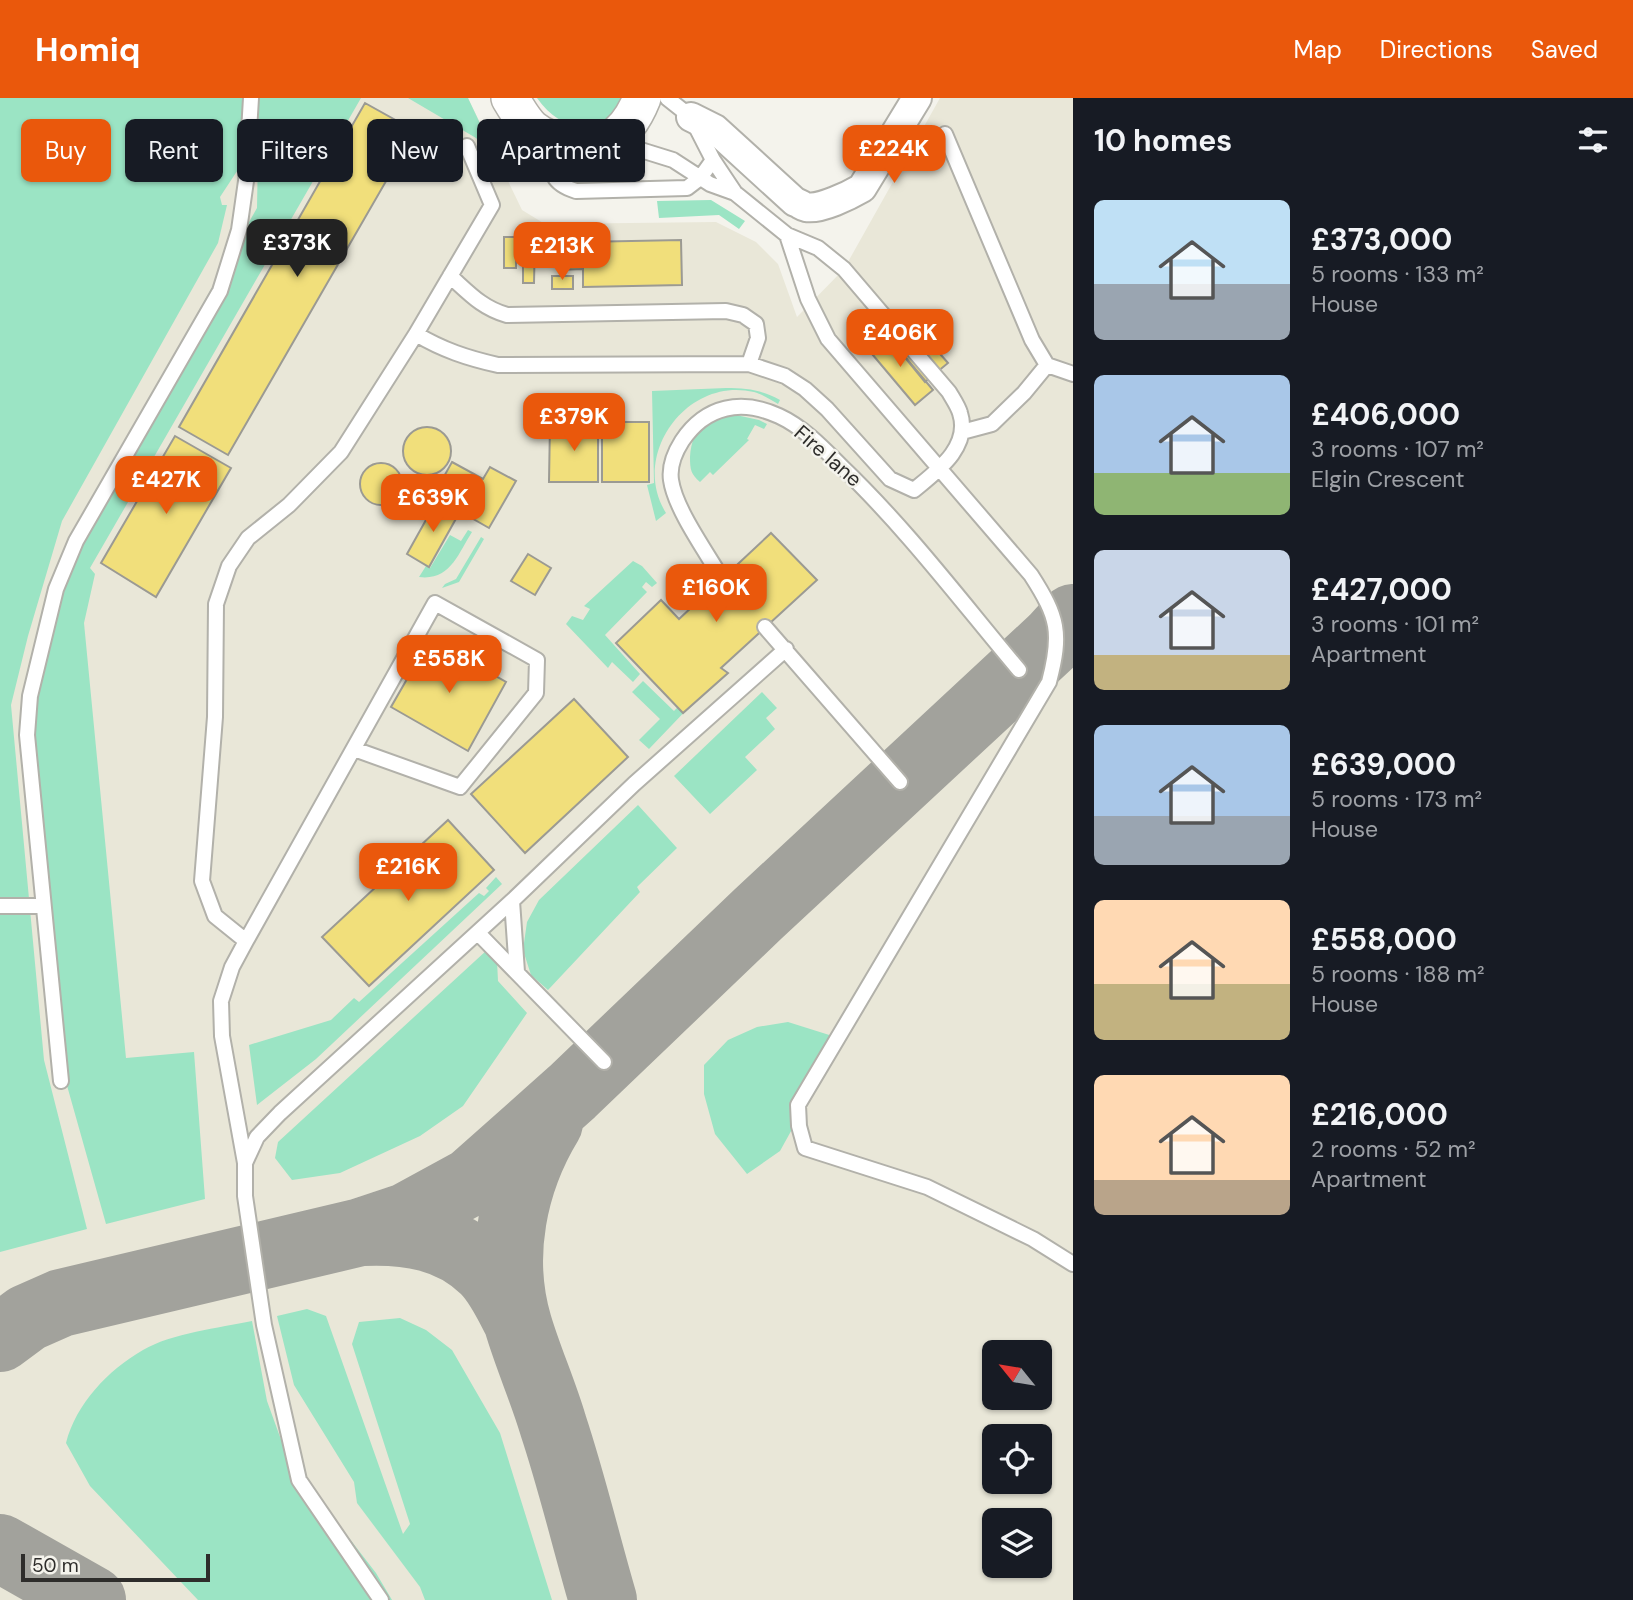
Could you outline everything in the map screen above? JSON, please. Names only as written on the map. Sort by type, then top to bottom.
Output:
[{"type":"street","points":[[510,98],[524,119]]},
{"type":"street","points":[[631,119],[642,98]]},
{"type":"street","points":[[691,117],[715,129],[795,202],[806,207],[815,207],[862,188],[917,98]]},
{"type":"lane","points":[[61,1081],[27,735],[30,696],[56,589],[76,541],[220,290],[239,230],[246,181],[251,98]]},
{"type":"lane","points":[[416,334],[452,353],[498,365],[749,364],[785,376],[805,389],[827,409],[890,479],[914,490],[939,470],[955,452],[962,432],[960,413],[949,392],[844,270],[818,248],[786,235],[735,193],[713,160],[691,117],[667,98]]},
{"type":"lane","points":[[945,134],[1032,340],[1047,365],[1073,374]]},
{"type":"lane","points":[[246,941],[215,916],[202,881],[215,717],[216,604],[229,566],[248,538],[289,505],[341,452],[416,334],[492,205],[467,146]]},
{"type":"lane","points":[[645,151],[673,160],[710,184],[735,193]]},
{"type":"lane","points":[[556,182],[576,191],[687,188],[700,178],[713,160]]},
{"type":"lane","points":[[786,235],[808,299],[828,339],[1031,575],[1047,600],[1056,624],[1058,640],[1049,682],[798,1105],[799,1126],[805,1148],[927,1188],[1033,1239],[1073,1264]]},
{"type":"lane","points":[[450,276],[478,303],[507,315],[726,311],[743,315],[756,324],[758,338],[749,364]]},
{"type":"lane","points":[[962,432],[992,424],[1024,393],[1047,365]]},
{"type":"lane","name":"Fire lane","points":[[722,579],[678,504],[671,479],[674,453],[690,430],[715,410],[746,405],[780,416],[811,436],[868,491],[1019,670]]},
{"type":"lane","points":[[354,749],[460,787],[536,693],[537,660],[435,603],[232,967],[221,1001],[222,1036],[245,1163],[245,1196],[264,1325],[299,1480],[382,1600]]},
{"type":"lane","points":[[765,627],[900,782]]},
{"type":"lane","points":[[245,1163],[257,1136],[280,1113],[478,933],[634,785],[786,649]]},
{"type":"lane","points":[[512,901],[517,972]]},
{"type":"lane","points":[[0,906],[43,906]]},
{"type":"lane","points":[[478,933],[604,1062]]},
{"type":"shaded area","points":[[0,98],[468,98],[478,119],[477,182],[508,182],[522,210],[545,224],[716,222],[756,242],[778,264],[797,317],[844,269],[940,98],[1073,98],[1073,1600],[0,1600]]},
{"type":"green space","points":[[0,98],[242,98],[242,119],[237,119],[237,171],[220,197],[222,205],[227,205],[218,243],[62,521],[11,705],[44,1060],[87,1229],[0,1252]]},
{"type":"green space","points":[[259,98],[361,98],[349,119],[259,119]]},
{"type":"green space","points":[[408,98],[468,98],[478,119],[477,139],[463,130],[463,119],[444,119]]},
{"type":"green space","points":[[537,98],[626,98],[605,119],[558,119]]},
{"type":"green space","points":[[257,182],[313,182],[90,568],[95,574],[84,623],[126,1058],[194,1052],[205,1199],[106,1224],[55,1043],[27,713],[77,526],[257,208]]},
{"type":"green space","points":[[711,200],[745,221],[739,229],[719,215],[659,218],[657,201]]},
{"type":"green space","points":[[726,388],[754,390],[780,400],[778,404],[754,392],[729,390],[706,396],[687,408],[671,425],[660,445],[655,468],[657,491],[666,513],[656,521],[647,485],[654,483],[652,391]]},
{"type":"green space","points":[[736,415],[767,424],[764,429],[755,425],[747,439],[749,440],[713,475],[710,472],[700,482],[690,465],[694,438],[703,426],[710,422]]},
{"type":"green space","points":[[468,530],[472,532],[446,570],[438,575],[419,577],[426,566],[430,568],[450,535],[461,541]]},
{"type":"green space","points":[[481,537],[484,539],[459,582],[442,588],[456,579]]},
{"type":"green space","points":[[633,561],[642,566],[657,583],[652,587],[646,582],[642,587],[647,592],[605,635],[640,674],[633,682],[612,662],[608,668],[566,624],[572,616],[583,620],[590,609],[584,606]]},
{"type":"green space","points":[[709,675],[715,680],[649,749],[639,740],[660,719],[632,692],[643,681],[674,711]]},
{"type":"green space","points":[[762,692],[777,708],[766,718],[775,729],[745,757],[757,770],[710,814],[674,776]]},
{"type":"green space","points":[[638,805],[677,848],[637,887],[640,892],[548,990],[531,975],[523,950],[527,922],[539,900]]},
{"type":"green space","points":[[496,877],[502,884],[316,1059],[257,1105],[249,1045],[331,1020],[354,998],[359,1002],[479,893],[484,896],[489,891],[486,888]]},
{"type":"green space","points":[[487,950],[497,961],[498,981],[527,1013],[463,1106],[420,1136],[340,1173],[292,1180],[275,1158],[278,1142]]},
{"type":"green space","points":[[788,1022],[842,1039],[780,1151],[747,1174],[715,1134],[704,1094],[704,1065],[728,1040],[757,1027]]},
{"type":"green space","points":[[307,1309],[326,1316],[403,1534],[410,1524],[352,1344],[359,1322],[400,1318],[426,1330],[452,1350],[500,1433],[552,1600],[425,1600],[420,1587],[357,1503],[354,1482],[294,1385],[277,1316]]},
{"type":"green space","points":[[252,1321],[267,1401],[288,1459],[376,1573],[392,1600],[198,1600],[90,1486],[66,1443],[77,1415],[95,1389],[130,1358],[168,1339]]},
{"type":"building","points":[[365,103],[394,119],[367,119],[367,182],[386,182],[228,455],[179,427],[320,182],[353,182],[353,124]]},
{"type":"building","points":[[543,234],[554,234],[554,263],[543,263]]},
{"type":"building","points":[[582,234],[582,242],[681,240],[682,285],[583,287],[583,269],[558,270],[557,235]]},
{"type":"building","points":[[523,236],[535,237],[534,283],[523,283]]},
{"type":"building","points":[[504,237],[516,237],[516,268],[504,268]]},
{"type":"building","points":[[552,276],[573,276],[573,289],[552,289]]},
{"type":"building","points":[[906,315],[948,363],[925,382],[885,333]]},
{"type":"building","points":[[885,333],[933,390],[915,405],[867,348]]},
{"type":"building","points":[[602,422],[649,422],[649,482],[602,482]]},
{"type":"building","points":[[550,424],[598,424],[598,482],[549,482]]},
{"type":"building","points":[[427,427],[444,434],[451,451],[444,468],[427,475],[410,468],[403,451],[410,434]]},
{"type":"building","points":[[175,436],[231,468],[156,597],[101,563]]},
{"type":"building","points":[[452,462],[483,479],[490,467],[516,481],[489,528],[433,496]]},
{"type":"building","points":[[381,463],[396,469],[402,484],[396,499],[381,505],[366,499],[360,484],[366,469]]},
{"type":"building","points":[[436,502],[458,515],[429,567],[407,554]]},
{"type":"building","points":[[771,533],[817,580],[721,668],[728,673],[683,713],[616,643],[661,600],[679,619]]},
{"type":"building","points":[[528,554],[551,568],[535,595],[511,581]]},
{"type":"building","points":[[430,639],[506,682],[468,751],[391,707]]},
{"type":"building","points":[[574,699],[628,757],[525,853],[471,794]]},
{"type":"building","points":[[448,820],[494,870],[369,986],[322,937]]},
{"type":"taxiway","points":[[0,1338],[27,1318],[61,1303],[361,1232],[406,1217],[472,1181],[572,1092],[758,914],[1053,640],[1073,618]]},
{"type":"taxiway","points":[[549,1123],[526,1170],[518,1195],[512,1220],[509,1272],[518,1324],[560,1447],[603,1600]]},
{"type":"taxiway","points":[[362,1232],[412,1234],[458,1249],[490,1276],[517,1321]]},
{"type":"taxiway","points":[[0,1548],[92,1600]]}]
